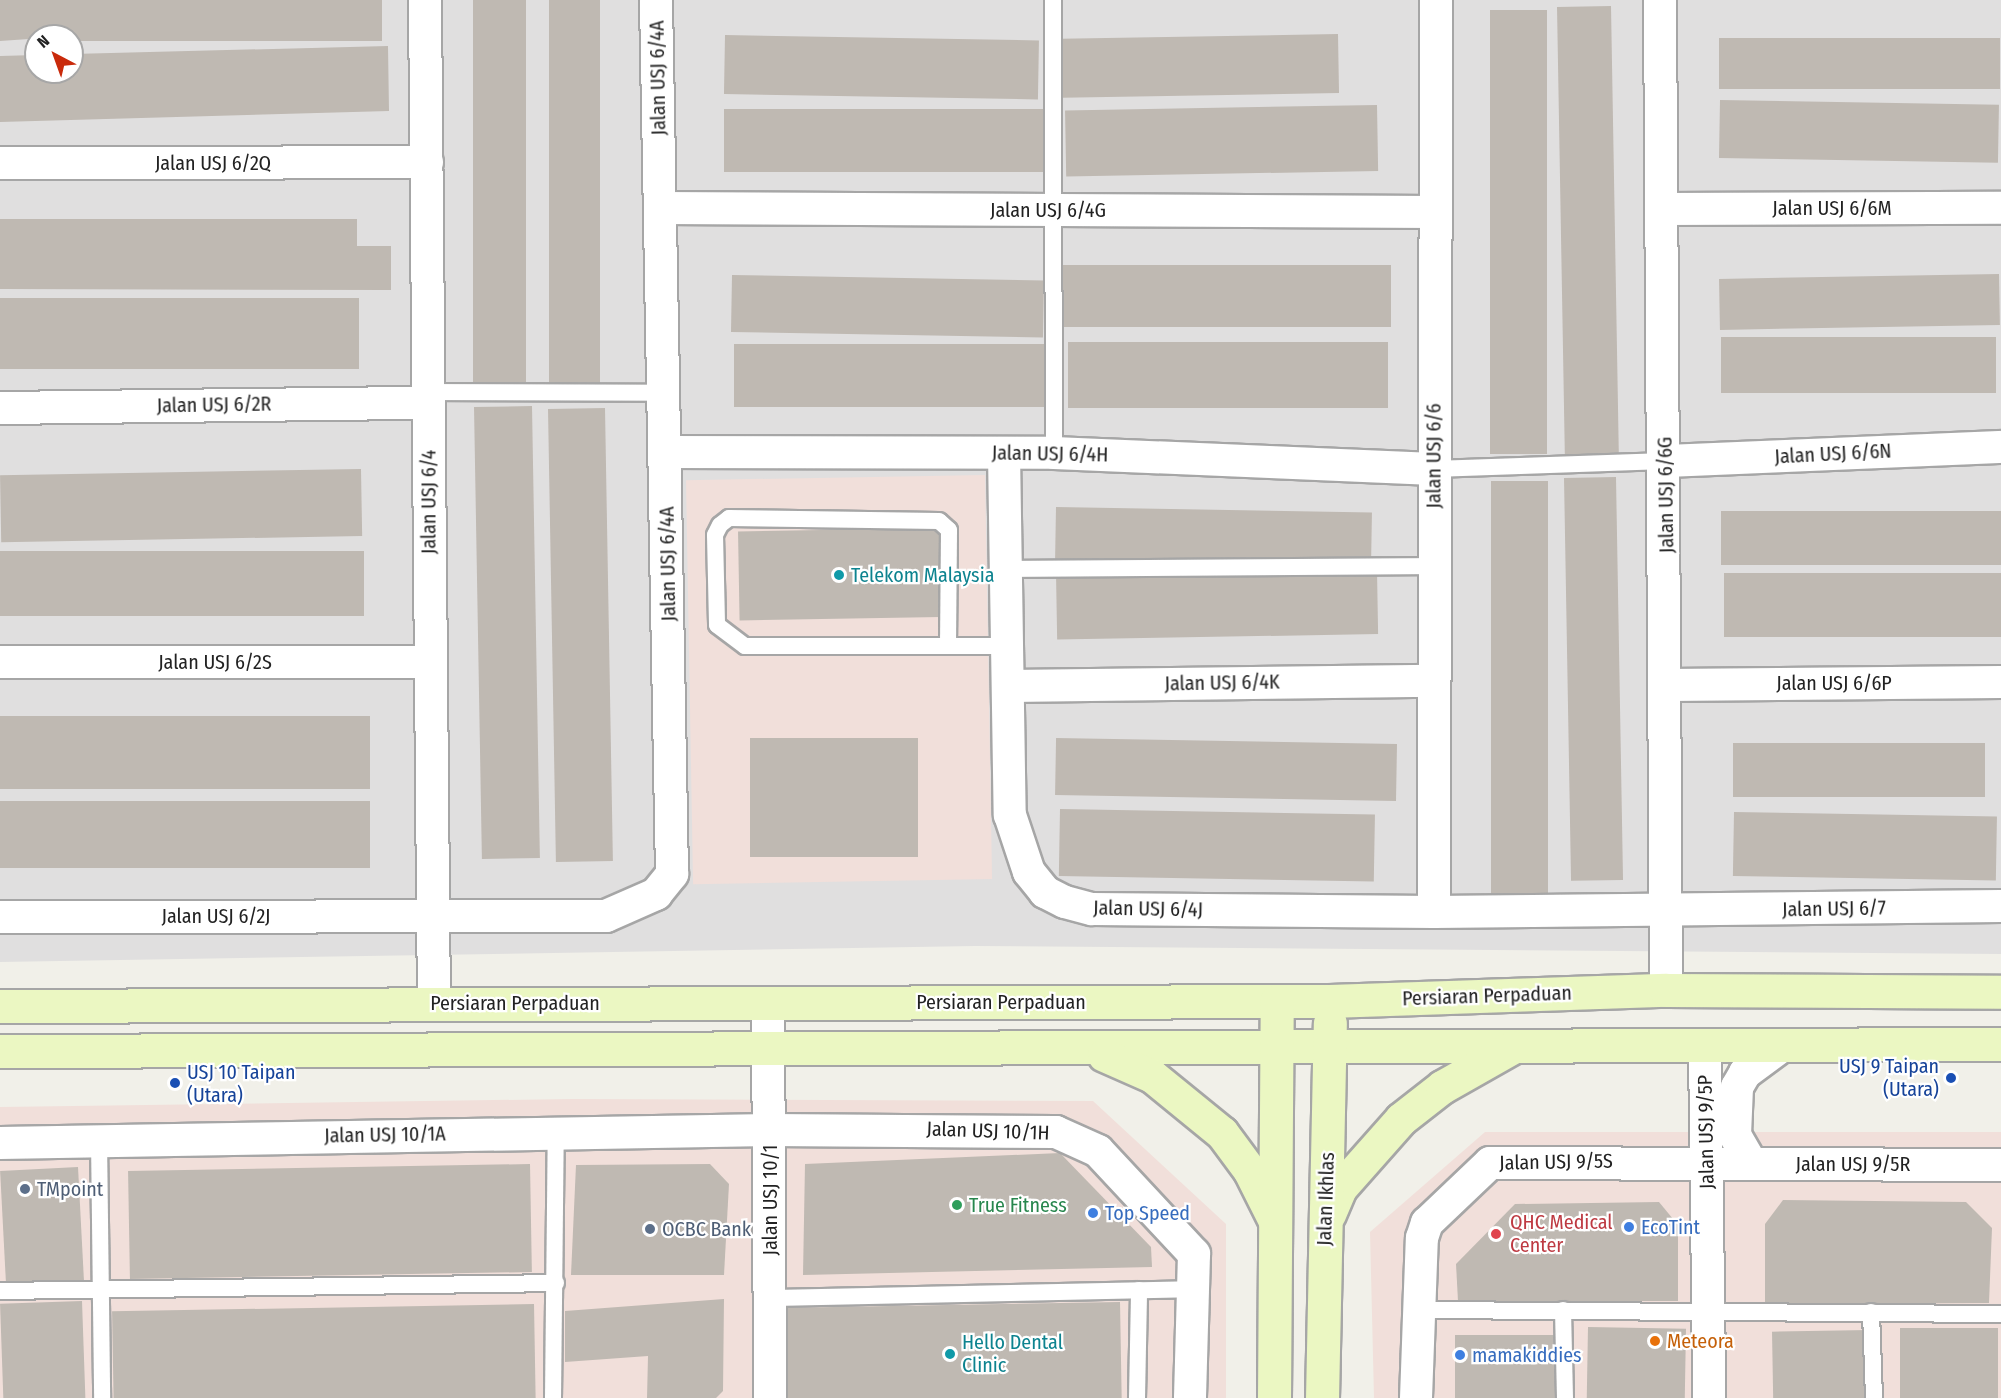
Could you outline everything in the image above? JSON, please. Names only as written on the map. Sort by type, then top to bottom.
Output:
[{"type":"main road","name":"Persiaran Perpaduan","points":[[0,1006],[1329,1001],[1666,990],[2001,992]]},
{"type":"main road","points":[[1274,1398],[1278,1228],[1277,1001]]},
{"type":"main road","name":"Jalan Ikhlas","points":[[1322,1398],[1329,1001]]},
{"type":"main road","points":[[1325,1223],[1340,1188],[1401,1119],[1442,1087],[1520,1044]]},
{"type":"main road","points":[[0,1051],[768,1052],[1520,1044],[1779,1048],[2001,1044]]},
{"type":"main road","points":[[1092,1049],[1152,1076],[1222,1133],[1250,1171],[1278,1228]]},
{"type":"street","name":"Jalan USJ 6/4","points":[[425,0],[434,1003]]},
{"type":"street","name":"Jalan USJ 6/4A","points":[[433,914],[606,916],[656,894],[672,874],[656,0]]},
{"type":"street","name":"Jalan USJ 6/6","points":[[1434,912],[1436,0]]},
{"type":"street","name":"Jalan USJ 6/6G","points":[[1659,0],[1668,684],[1666,990]]},
{"type":"street","name":"Jalan USJ 6/2Q","points":[[0,163],[427,162]]},
{"type":"street","name":"Jalan USJ 6/4G","points":[[661,208],[1435,212]]},
{"type":"street","name":"Jalan USJ 6/6M","points":[[1663,209],[2001,208]]},
{"type":"street","name":"Jalan USJ 6/2R","points":[[0,408],[429,397]]},
{"type":"street","name":"Jalan USJ 6/6N","points":[[1665,462],[2001,447]]},
{"type":"street","name":"Jalan USJ 6/4H","points":[[665,452],[1054,453],[1434,469]]},
{"type":"street","name":"Jalan USJ 6/4J","points":[[1004,453],[1010,686],[1010,815],[1021,854],[1045,892],[1092,909],[1667,912]]},
{"type":"street","name":"Jalan USJ 6/2S","points":[[0,662],[431,662]]},
{"type":"street","name":"Jalan USJ 6/4K","points":[[1010,686],[1434,681]]},
{"type":"street","name":"Jalan USJ 6/6P","points":[[1668,684],[2001,682]]},
{"type":"street","name":"Jalan USJ 6/7","points":[[1667,912],[2001,906]]},
{"type":"street","name":"Jalan USJ 6/2J","points":[[0,918],[433,914]]},
{"type":"street","name":"Jalan USJ 10/1","points":[[768,1003],[770,1398]]},
{"type":"street","name":"Jalan USJ 9/5P","points":[[1705,1047],[1710,1311],[1709,1398]]},
{"type":"street","points":[[1751,1163],[1735,1135],[1737,1087],[1744,1073],[1779,1048]]},
{"type":"street","name":"Jalan USJ 10/1A","points":[[0,1143],[99,1139],[770,1130]]},
{"type":"street","name":"Jalan USJ 10/1H","points":[[770,1130],[1056,1132],[1098,1151],[1194,1254],[1190,1398]]},
{"type":"street","name":"Jalan USJ 9/5S","points":[[1416,1398],[1419,1310],[1427,1223],[1490,1162],[1706,1163]]},
{"type":"street","name":"Jalan USJ 9/5R","points":[[1706,1163],[2001,1165]]},
{"type":"lane","points":[[1053,0],[1054,453]]},
{"type":"lane","points":[[429,397],[664,393]]},
{"type":"lane","points":[[1434,469],[1665,462]]},
{"type":"lane","points":[[948,646],[949,530],[939,521],[729,518],[720,525],[715,535],[717,625],[727,637],[745,646],[948,646],[1009,646]]},
{"type":"lane","points":[[1007,569],[1434,566]]},
{"type":"lane","points":[[553,1398],[556,1133]]},
{"type":"lane","points":[[99,1139],[102,1398]]},
{"type":"lane","points":[[0,1291],[101,1292],[556,1283]]},
{"type":"lane","points":[[770,1298],[1192,1289]]},
{"type":"lane","points":[[1137,1398],[1138,1290]]},
{"type":"lane","points":[[1419,1310],[2001,1314]]},
{"type":"lane","points":[[1563,1310],[1564,1398]]},
{"type":"lane","points":[[1871,1312],[1874,1398]]},
{"type":"shaded area","points":[[0,0],[2001,0],[2001,954],[975,946],[0,962]]},
{"type":"shaded area","points":[[985,475],[992,879],[693,884],[686,480]]},
{"type":"shaded area","points":[[572,1099],[1093,1101],[1226,1224],[1226,1398],[0,1398],[0,1107]]},
{"type":"shaded area","points":[[1485,1132],[2001,1132],[2001,1398],[1374,1398],[1370,1232]]},
{"type":"building","points":[[0,0],[382,0],[382,41],[84,41],[84,24],[24,24],[24,39],[0,41]]},
{"type":"building","points":[[473,0],[526,0],[526,383],[473,383]]},
{"type":"building","points":[[549,0],[600,0],[600,385],[549,385]]},
{"type":"building","points":[[1611,6],[1619,455],[1565,456],[1557,7]]},
{"type":"building","points":[[1490,10],[1547,10],[1547,454],[1490,454]]},
{"type":"building","points":[[1338,34],[1339,93],[1062,98],[1061,39]]},
{"type":"building","points":[[725,35],[1039,40],[1038,99],[724,94]]},
{"type":"building","points":[[1719,38],[2000,38],[2000,89],[1719,89]]},
{"type":"building","points":[[388,46],[389,111],[0,122],[0,56],[24,55],[24,84],[84,84],[84,54]]},
{"type":"building","points":[[1720,100],[1999,105],[1998,163],[1719,158]]},
{"type":"building","points":[[1377,105],[1378,171],[1066,176],[1065,110]]},
{"type":"building","points":[[724,109],[1046,109],[1046,172],[724,172]]},
{"type":"building","points":[[0,219],[357,219],[357,246],[391,246],[391,290],[0,289]]},
{"type":"building","points":[[1063,265],[1391,265],[1391,327],[1063,327]]},
{"type":"building","points":[[1999,274],[2000,325],[1720,330],[1719,279]]},
{"type":"building","points":[[732,275],[1044,280],[1043,337],[731,332]]},
{"type":"building","points":[[0,298],[359,298],[359,369],[0,369]]},
{"type":"building","points":[[1721,337],[1996,337],[1996,393],[1721,393]]},
{"type":"building","points":[[1068,342],[1388,342],[1388,408],[1068,408]]},
{"type":"building","points":[[734,344],[1048,344],[1048,407],[734,407]]},
{"type":"building","points":[[532,406],[540,858],[482,859],[474,407]]},
{"type":"building","points":[[605,408],[613,861],[556,862],[548,409]]},
{"type":"building","points":[[361,469],[362,536],[1,542],[0,475]]},
{"type":"building","points":[[1616,477],[1623,880],[1571,881],[1564,478]]},
{"type":"building","points":[[1491,481],[1548,481],[1548,898],[1491,898]]},
{"type":"building","points":[[1056,507],[1372,513],[1371,565],[1055,559]]},
{"type":"building","points":[[1721,511],[2001,511],[2001,565],[1721,565]]},
{"type":"building","name":"Telekom Malaysia","points":[[939,528],[941,617],[740,620],[738,532]]},
{"type":"building","points":[[0,551],[364,551],[364,616],[0,616]]},
{"type":"building","points":[[1377,570],[1378,634],[1057,640],[1056,576]]},
{"type":"building","points":[[1724,573],[2001,573],[2001,637],[1724,637]]},
{"type":"building","points":[[0,716],[370,716],[370,789],[0,789]]},
{"type":"building","points":[[750,738],[918,738],[918,857],[750,857]]},
{"type":"building","points":[[1056,738],[1397,744],[1396,801],[1055,795]]},
{"type":"building","points":[[1733,743],[1985,743],[1985,797],[1733,797]]},
{"type":"building","points":[[0,801],[370,801],[370,868],[0,868]]},
{"type":"building","points":[[1060,809],[1375,814],[1374,881],[1059,876]]},
{"type":"building","points":[[1734,812],[1997,817],[1996,881],[1733,876]]},
{"type":"building","name":"True Fitness","points":[[1060,1153],[1151,1247],[1152,1267],[803,1275],[805,1164]]},
{"type":"building","points":[[530,1164],[532,1272],[130,1279],[128,1171]]},
{"type":"building","name":"OCBC Bank","points":[[710,1164],[729,1184],[724,1275],[571,1275],[576,1165]]},
{"type":"building","points":[[78,1167],[84,1281],[6,1285],[0,1171]]},
{"type":"building","points":[[1783,1200],[1966,1202],[1992,1228],[1989,1303],[1765,1304],[1765,1224]]},
{"type":"building","points":[[1659,1202],[1678,1225],[1678,1301],[1458,1301],[1456,1264],[1515,1204]]},
{"type":"building","points":[[724,1299],[723,1391],[716,1398],[647,1398],[648,1356],[565,1362],[565,1311]]},
{"type":"building","points":[[82,1301],[85,1398],[3,1398],[0,1304]]},
{"type":"building","name":"Hello Dental Clinic","points":[[1120,1302],[1122,1398],[779,1398],[777,1308]]},
{"type":"building","points":[[534,1304],[536,1398],[114,1398],[112,1311]]},
{"type":"building","points":[[1588,1327],[1686,1329],[1685,1398],[1587,1398]]},
{"type":"building","points":[[1900,1328],[1998,1328],[1998,1398],[1900,1398]]},
{"type":"building","points":[[1869,1330],[1870,1398],[1773,1398],[1772,1332]]},
{"type":"building","points":[[1455,1335],[1555,1335],[1555,1398],[1455,1398]]},
{"type":"place","name":"Telekom Malaysia","points":[[839,575]]},
{"type":"place","name":"USJ 9 Taipan (Utara)","points":[[1951,1078]]},
{"type":"place","name":"USJ 10 Taipan (Utara)","points":[[175,1083]]},
{"type":"place","name":"TMpoint","points":[[25,1189]]},
{"type":"place","name":"True Fitness","points":[[957,1205]]},
{"type":"place","name":"Top Speed","points":[[1093,1213]]},
{"type":"place","name":"EcoTint","points":[[1629,1227]]},
{"type":"place","name":"OCBC Bank","points":[[650,1229]]},
{"type":"place","name":"QHC Medical Center","points":[[1496,1234]]},
{"type":"place","name":"Meteora","points":[[1655,1341]]},
{"type":"place","name":"Hello Dental Clinic","points":[[950,1354]]},
{"type":"place","name":"mamakiddies","points":[[1460,1355]]}]
